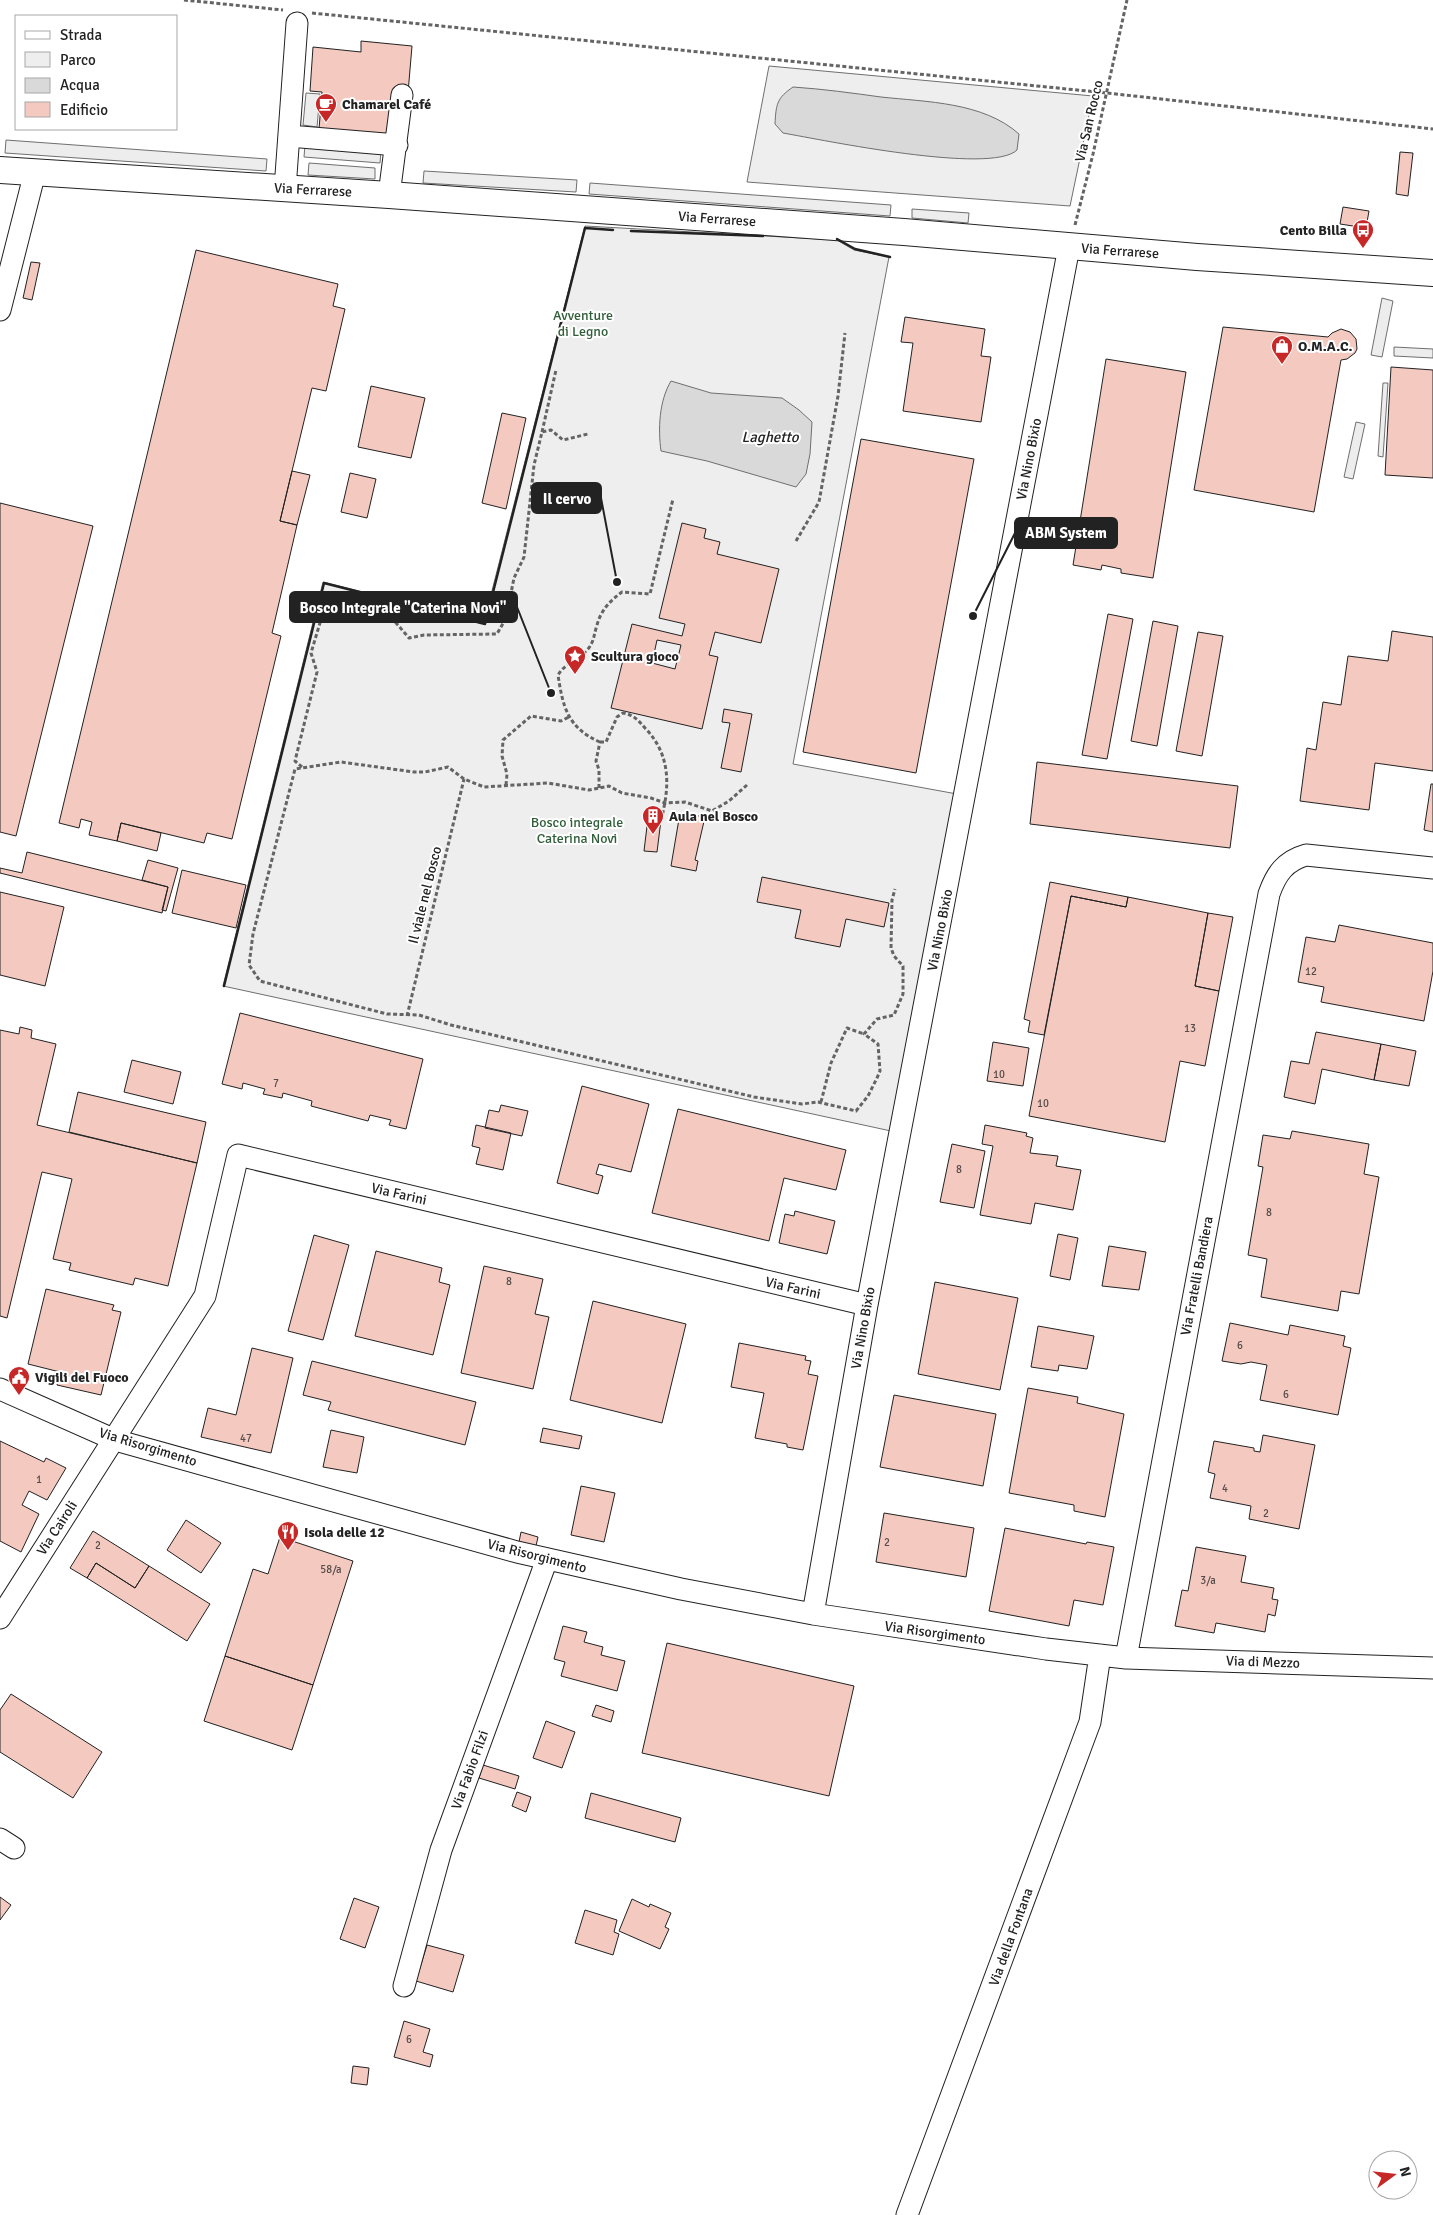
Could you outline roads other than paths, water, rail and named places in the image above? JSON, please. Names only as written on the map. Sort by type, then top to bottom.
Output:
[{"type":"main road","name":"Via Ferrarese","points":[[0,170],[389,195],[904,232],[1070,247],[1433,273]]},
{"type":"street","points":[[285,189],[294,15]]},
{"type":"street","points":[[389,195],[402,95]]},
{"type":"street","points":[[289,136],[397,145]]},
{"type":"street","points":[[0,310],[35,172]]},
{"type":"street","name":"Via Nino Bixio","points":[[813,1614],[867,1305],[1070,247]]},
{"type":"street","name":"Via Fratelli Bandiera","points":[[1126,1658],[1269,894],[1281,870],[1289,862],[1306,855],[1433,868]]},
{"type":"street","name":"Via Farini","points":[[115,1440],[205,1296],[238,1155],[867,1305]]},
{"type":"street","name":"Via Risorgimento","points":[[0,1389],[115,1440],[547,1559],[681,1589],[813,1614],[906,1629],[1096,1655]]},
{"type":"street","name":"Via Cairoli","points":[[0,1618],[115,1440]]},
{"type":"street","name":"Via Fabio Filzi","points":[[404,1986],[441,1850],[547,1559]]},
{"type":"street","name":"Via di Mezzo","points":[[1096,1655],[1126,1658],[1433,1668]]},
{"type":"street","name":"Via della Fontana","points":[[907,2215],[1090,1722],[1096,1655]]},
{"type":"water","points":[[793,87],[935,102],[972,110],[989,115],[1005,123],[1019,134],[1017,150],[1001,157],[975,159],[942,157],[905,154],[783,133],[775,124],[777,106],[781,98]]},
{"type":"water","name":"Laghetto","points":[[671,381],[711,393],[782,398],[812,422],[810,454],[806,474],[796,487],[707,461],[661,451],[660,415],[664,397]]},
{"type":"place","name":"Chamarel Café","points":[[326,123]]},
{"type":"place","name":"Cento Billa","points":[[1363,249]]},
{"type":"place","name":"O.M.A.C.","points":[[1282,365]]},
{"type":"place","name":"Il cervo","points":[[617,582]]},
{"type":"place","name":"ABM System","points":[[973,616]]},
{"type":"place","name":"Scultura gioco","points":[[575,675]]},
{"type":"place","name":"Bosco Integrale \"Caterina Novi\"","points":[[551,693]]},
{"type":"place","name":"Aula nel Bosco","points":[[653,835]]},
{"type":"place","name":"Vigili del Fuoco","points":[[19,1396]]},
{"type":"place","name":"Isola delle 12","points":[[288,1551]]},
{"type":"park label","name":"Avventure di Legno","points":[[583,324]]},
{"type":"park label","name":"Bosco integrale Caterina Novi","points":[[577,830]]}]
